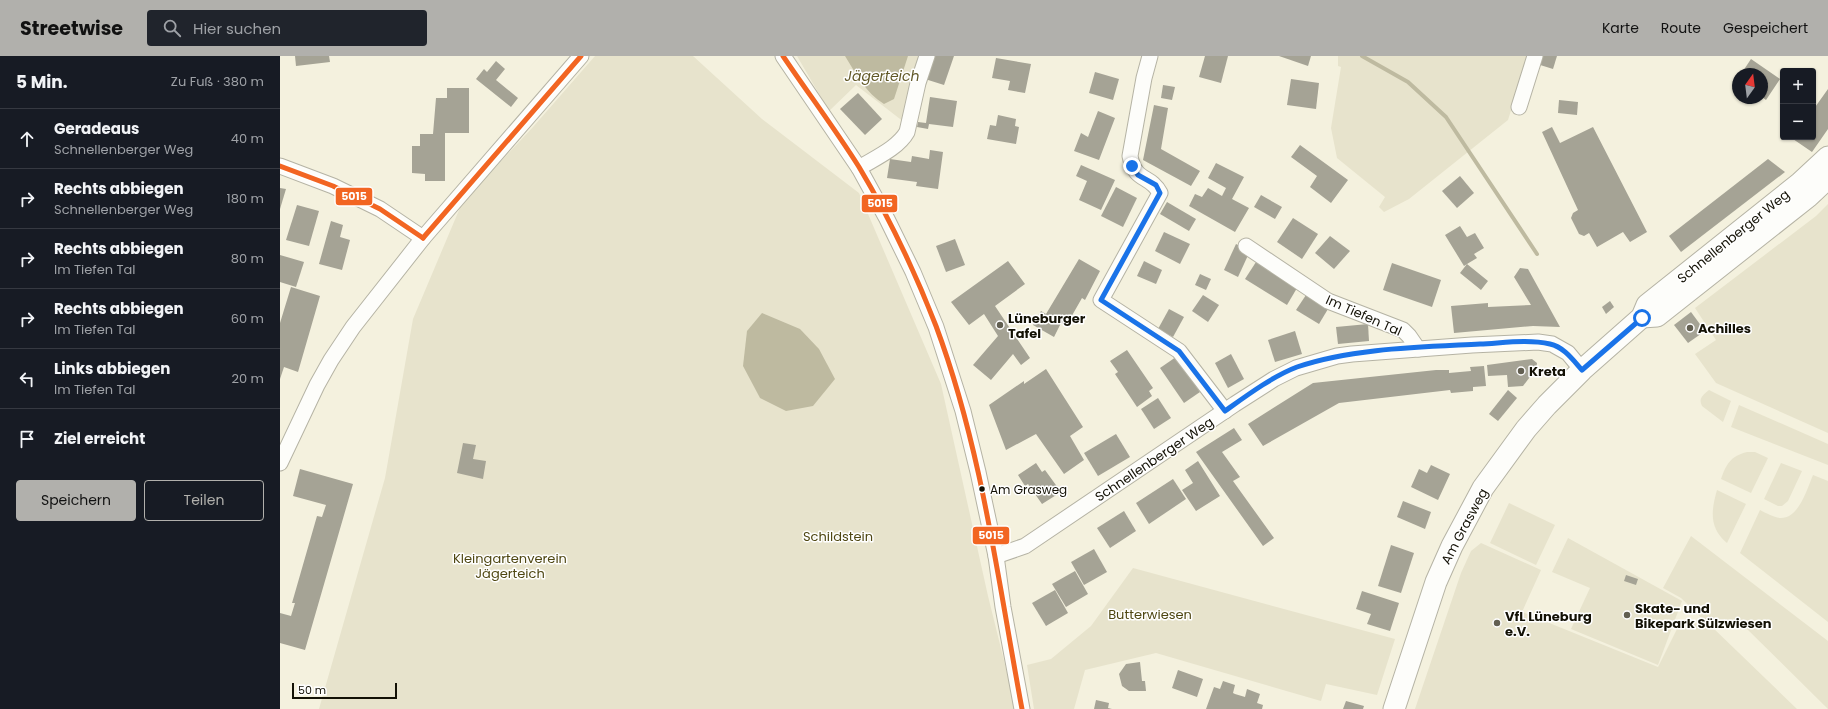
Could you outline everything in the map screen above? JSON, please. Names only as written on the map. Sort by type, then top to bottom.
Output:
[{"type":"main road","name":"Schnellenberger Weg","points":[[1582,370],[1642,318],[1647,305],[1800,183],[1828,157]]},
{"type":"main road","name":"Schnellenberger Weg","points":[[1642,318],[1657,316],[1809,196],[1828,178]]},
{"type":"main road","name":"Am Grasweg","points":[[1394,709],[1432,592],[1465,520],[1483,488],[1526,429],[1547,405],[1582,370]]},
{"type":"street","points":[[280,463],[317,385],[331,360],[353,327],[423,238],[581,56]]},
{"type":"street","points":[[783,56],[859,168],[888,219],[913,272],[936,327],[963,411],[996,556],[1003,607],[1022,709]]},
{"type":"street","points":[[859,168],[886,152],[904,137],[909,126],[918,83],[927,56]]},
{"type":"street","points":[[1150,56],[1144,78],[1130,156],[1132,166],[1138,175],[1156,185],[1160,193],[1101,300],[1179,351],[1225,411]]},
{"type":"street","points":[[1519,107],[1535,56]]},
{"type":"street","points":[[280,166],[333,186],[380,209],[423,238]]},
{"type":"street","name":"Im Tiefen Tal","points":[[1246,246],[1328,301],[1403,330],[1418,349]]},
{"type":"street","name":"Schnellenberger Weg","points":[[996,556],[1025,546],[1225,411],[1274,379],[1296,368],[1341,356],[1418,349],[1538,342],[1552,344],[1568,353],[1582,370]]},
{"type":"green space","points":[[595,56],[693,56],[762,119],[859,193],[941,384],[988,596],[1016,709],[319,709],[385,478],[413,319],[462,203],[533,127]]},
{"type":"green space","points":[[797,56],[922,56],[904,122],[856,85],[829,111]]},
{"type":"green space","points":[[1338,56],[1528,56],[1508,120],[1409,199],[1384,212],[1379,207],[1385,197],[1337,158],[1331,128],[1341,67],[1338,66]]},
{"type":"green space","points":[[1828,204],[1828,433],[1716,383],[1695,354],[1716,340],[1695,308],[1816,216]]},
{"type":"green space","points":[[1709,390],[1731,401],[1723,422],[1702,406],[1701,399]]},
{"type":"green space","points":[[1739,405],[1828,444],[1828,465],[1731,427]]},
{"type":"green space","points":[[1747,452],[1755,452],[1768,458],[1751,493],[1721,479],[1730,461],[1733,458]]},
{"type":"green space","points":[[1781,463],[1802,471],[1788,501],[1782,506],[1778,506],[1764,499]]},
{"type":"green space","points":[[1813,475],[1828,481],[1828,622],[1740,553],[1760,510],[1780,518],[1787,517],[1792,514],[1797,509],[1805,495]]},
{"type":"green space","points":[[1717,490],[1746,504],[1727,543],[1721,537],[1714,525],[1713,512]]},
{"type":"green space","points":[[1509,503],[1555,525],[1536,565],[1490,543]]},
{"type":"green space","name":"VfL Lüneburg e.V.","points":[[1691,536],[1828,641],[1828,709],[1747,629],[1711,626],[1797,709],[1415,709],[1461,573],[1471,551],[1481,543],[1541,570],[1522,612],[1658,667],[1681,621],[1710,626],[1681,598],[1663,588]]},
{"type":"green space","name":"Skate- und Bikepark Sülzwiesen","points":[[1568,538],[1682,601],[1658,665],[1571,629],[1590,588],[1552,572]]},
{"type":"green space","name":"Butterwiesen","points":[[1133,568],[1395,639],[1377,695],[1326,684],[1321,701],[1156,653],[1085,670],[1074,709],[1034,709],[1027,665],[1051,659],[1091,626]]},
{"type":"water","name":"Jägerteich","points":[[845,56],[908,56],[894,99],[884,104],[878,100],[862,83]]},
{"type":"water","points":[[762,313],[800,329],[819,349],[835,379],[813,406],[786,411],[760,398],[743,366],[747,331]]},
{"type":"building","points":[[295,56],[329,56],[330,62],[296,66]]},
{"type":"building","points":[[933,56],[954,56],[944,85],[925,79]]},
{"type":"building","points":[[1205,56],[1228,56],[1221,83],[1199,77]]},
{"type":"building","points":[[1279,56],[1311,56],[1308,66]]},
{"type":"building","points":[[1540,56],[1557,56],[1553,69],[1537,64]]},
{"type":"building","points":[[996,58],[1031,64],[1025,93],[1008,90],[1010,81],[992,78]]},
{"type":"building","points":[[1751,59],[1764,68],[1745,68]]},
{"type":"building","points":[[496,61],[505,69],[496,80],[518,98],[511,107],[476,79],[484,69],[487,72]]},
{"type":"building","points":[[1768,71],[1780,79],[1768,97]]},
{"type":"building","points":[[1095,72],[1119,79],[1113,100],[1089,93]]},
{"type":"building","points":[[1291,79],[1319,83],[1316,109],[1287,105]]},
{"type":"building","points":[[1163,85],[1175,87],[1172,100],[1161,98]]},
{"type":"building","points":[[447,88],[469,88],[469,133],[445,133],[445,181],[425,181],[425,174],[412,173],[412,146],[420,146],[420,134],[433,134],[436,98],[447,98]]},
{"type":"building","points":[[1828,89],[1828,129],[1812,152],[1794,140],[1816,140],[1816,106]]},
{"type":"building","points":[[858,93],[882,119],[865,135],[840,109]]},
{"type":"building","points":[[930,97],[957,101],[953,127],[929,124],[928,129],[917,127],[918,122],[926,123]]},
{"type":"building","points":[[1559,100],[1578,102],[1577,115],[1558,113]]},
{"type":"building","points":[[1154,105],[1168,108],[1161,149],[1200,171],[1191,186],[1143,160]]},
{"type":"building","points":[[1098,111],[1115,118],[1099,160],[1074,151],[1081,133],[1088,137]]},
{"type":"building","points":[[998,115],[1016,119],[1015,126],[1019,127],[1016,144],[987,139],[990,125],[996,126]]},
{"type":"building","points":[[1552,127],[1560,143],[1593,127],[1647,232],[1630,242],[1623,232],[1597,247],[1589,233],[1584,236],[1579,234],[1571,218],[1573,213],[1578,210],[1542,132]]},
{"type":"building","points":[[1300,145],[1348,180],[1331,203],[1310,187],[1317,176],[1291,157]]},
{"type":"building","points":[[930,150],[943,152],[938,189],[916,186],[917,182],[887,178],[890,159],[911,162],[912,156],[929,159]]},
{"type":"building","points":[[1768,159],[1785,172],[1681,252],[1669,236]]},
{"type":"building","points":[[1216,163],[1244,177],[1232,199],[1249,208],[1235,232],[1189,206],[1195,194],[1202,197],[1208,188],[1222,196],[1226,188],[1208,178]]},
{"type":"building","points":[[1081,165],[1115,180],[1101,210],[1079,200],[1087,181],[1076,176]]},
{"type":"building","points":[[1460,176],[1474,193],[1457,208],[1442,191]]},
{"type":"building","points":[[1116,187],[1137,198],[1123,227],[1101,216]]},
{"type":"building","points":[[280,188],[286,189],[280,209]]},
{"type":"building","points":[[1261,195],[1282,207],[1275,219],[1254,207]]},
{"type":"building","points":[[1167,202],[1196,219],[1189,231],[1160,214]]},
{"type":"building","points":[[297,205],[319,211],[309,246],[286,240]]},
{"type":"building","points":[[1293,218],[1318,234],[1302,259],[1277,242]]},
{"type":"building","points":[[331,221],[343,225],[340,237],[350,240],[342,270],[319,264]]},
{"type":"building","points":[[1460,226],[1467,237],[1475,233],[1484,248],[1474,254],[1477,258],[1464,266],[1445,235]]},
{"type":"building","points":[[1164,232],[1190,244],[1180,264],[1155,251]]},
{"type":"building","points":[[1330,236],[1350,251],[1334,269],[1315,253]]},
{"type":"building","points":[[955,239],[965,265],[946,272],[936,246]]},
{"type":"building","points":[[1236,244],[1250,251],[1238,277],[1224,270]]},
{"type":"building","points":[[280,255],[304,262],[296,287],[280,282]]},
{"type":"building","points":[[1079,259],[1100,271],[1085,300],[1082,298],[1066,326],[1061,323],[1054,337],[1033,325],[1041,311],[1046,314]]},
{"type":"building","points":[[1008,261],[1025,284],[995,306],[1030,358],[1021,365],[1013,354],[991,380],[973,365],[998,336],[984,314],[969,325],[951,302]]},
{"type":"building","points":[[1144,261],[1162,270],[1156,284],[1137,276]]},
{"type":"building","points":[[1256,262],[1297,288],[1287,305],[1245,279]]},
{"type":"building","points":[[1392,263],[1441,280],[1432,307],[1383,290]]},
{"type":"building","points":[[1467,264],[1488,281],[1481,290],[1460,273]]},
{"type":"building","points":[[1520,268],[1528,269],[1560,327],[1533,326],[1454,333],[1451,306],[1488,303],[1488,307],[1531,305],[1514,277]]},
{"type":"building","points":[[1200,274],[1211,279],[1206,290],[1195,285]]},
{"type":"building","points":[[291,287],[320,296],[298,372],[284,367],[280,379],[280,323]]},
{"type":"building","points":[[1203,295],[1219,305],[1208,322],[1192,311]]},
{"type":"building","points":[[1306,295],[1328,309],[1319,324],[1296,310]]},
{"type":"building","points":[[1610,301],[1614,307],[1606,314],[1602,307]]},
{"type":"building","points":[[1169,309],[1184,317],[1173,337],[1158,329]]},
{"type":"building","name":"Achilles","points":[[1691,312],[1705,331],[1688,343],[1674,325]]},
{"type":"building","points":[[1368,324],[1369,341],[1338,344],[1336,327]]},
{"type":"building","points":[[1295,331],[1302,354],[1275,362],[1268,340]]},
{"type":"building","points":[[1127,350],[1153,388],[1149,391],[1152,396],[1137,407],[1115,374],[1118,372],[1110,361]]},
{"type":"building","points":[[1231,354],[1244,379],[1228,388],[1215,363]]},
{"type":"building","points":[[1176,357],[1200,392],[1184,403],[1160,368]]},
{"type":"building","name":"Kreta","points":[[1532,359],[1537,363],[1536,369],[1523,386],[1508,387],[1507,375],[1488,376],[1487,365]]},
{"type":"building","points":[[1484,366],[1486,386],[1473,387],[1473,391],[1451,393],[1450,390],[1339,403],[1263,446],[1248,424],[1313,383],[1436,370],[1449,370],[1449,373],[1471,371],[1470,367]]},
{"type":"building","points":[[1046,369],[1083,427],[1070,436],[1084,460],[1064,474],[1036,434],[1006,450],[989,405],[1024,381],[1024,384]]},
{"type":"building","points":[[1508,390],[1517,398],[1498,421],[1489,414]]},
{"type":"building","points":[[1158,398],[1171,418],[1154,429],[1141,409]]},
{"type":"building","points":[[1234,428],[1242,440],[1222,452],[1240,477],[1233,481],[1274,538],[1263,546],[1196,452]]},
{"type":"building","points":[[1116,434],[1130,457],[1098,476],[1084,453]]},
{"type":"building","points":[[463,443],[476,445],[473,459],[486,461],[483,479],[457,473]]},
{"type":"building","points":[[1198,461],[1220,496],[1196,511],[1182,490],[1193,483],[1185,470]]},
{"type":"building","points":[[1036,463],[1042,472],[1045,470],[1061,492],[1042,504],[1028,484],[1025,486],[1018,475]]},
{"type":"building","points":[[1431,465],[1450,474],[1438,500],[1411,487],[1419,469],[1427,473]]},
{"type":"building","points":[[300,469],[353,484],[305,650],[280,643],[280,613],[291,616],[295,603],[292,603],[317,516],[322,517],[326,505],[293,496]]},
{"type":"building","points":[[1173,479],[1186,499],[1149,524],[1136,503]]},
{"type":"building","points":[[1403,501],[1431,512],[1425,529],[1397,517]]},
{"type":"building","points":[[1124,511],[1136,531],[1110,548],[1097,528]]},
{"type":"building","points":[[1391,545],[1414,553],[1401,593],[1378,586]]},
{"type":"building","points":[[1094,549],[1107,572],[1084,585],[1071,562]]},
{"type":"building","points":[[1075,571],[1088,594],[1066,607],[1052,584]]},
{"type":"building","points":[[1626,575],[1638,579],[1636,585],[1624,581]]},
{"type":"building","points":[[1055,590],[1068,613],[1046,626],[1032,603]]},
{"type":"building","points":[[1362,591],[1399,603],[1390,631],[1367,624],[1371,614],[1356,609]]},
{"type":"building","points":[[1140,662],[1142,681],[1145,681],[1146,691],[1129,691],[1122,686],[1119,674],[1126,664]]},
{"type":"building","points":[[1178,670],[1203,679],[1197,697],[1172,688]]},
{"type":"building","points":[[1223,681],[1235,685],[1233,693],[1235,694],[1245,697],[1247,689],[1260,694],[1257,703],[1263,705],[1262,709],[1206,709],[1214,687],[1220,689]]},
{"type":"building","points":[[1096,700],[1109,703],[1108,708],[1112,709],[1094,709]]},
{"type":"building","points":[[1346,701],[1364,706],[1363,709],[1343,709]]},
{"type":"waterway","points":[[1362,56],[1408,82],[1446,117],[1537,254]]},
{"type":"transit line","name":"5015","points":[[423,238],[581,56]]},
{"type":"transit line","name":"5015","points":[[783,56],[841,139],[881,205],[901,245],[936,326],[952,373],[977,467],[1022,709]]},
{"type":"transit line","name":"5015","points":[[280,166],[333,186],[380,209],[423,238]]},
{"type":"place","name":"Lüneburger Tafel","points":[[1000,325]]},
{"type":"place","name":"Achilles","points":[[1690,328]]},
{"type":"place","name":"Kreta","points":[[1521,371]]},
{"type":"place","name":"Am Grasweg","points":[[982,489]]},
{"type":"place","name":"Skate- und Bikepark Sülzwiesen","points":[[1627,615]]},
{"type":"place","name":"VfL Lüneburg e.V.","points":[[1497,623]]},
{"type":"route","points":[[1132,166],[1138,175],[1156,185],[1160,193],[1101,300],[1173,345],[1184,356],[1225,411],[1274,379],[1296,368],[1337,356],[1352,354],[1472,345],[1538,342],[1552,344],[1568,353],[1582,370],[1642,318]]},
{"type":"park label","name":"Schildstein","points":[[838,536]]},
{"type":"park label","name":"Kleingartenverein Jägerteich","points":[[510,566]]}]
